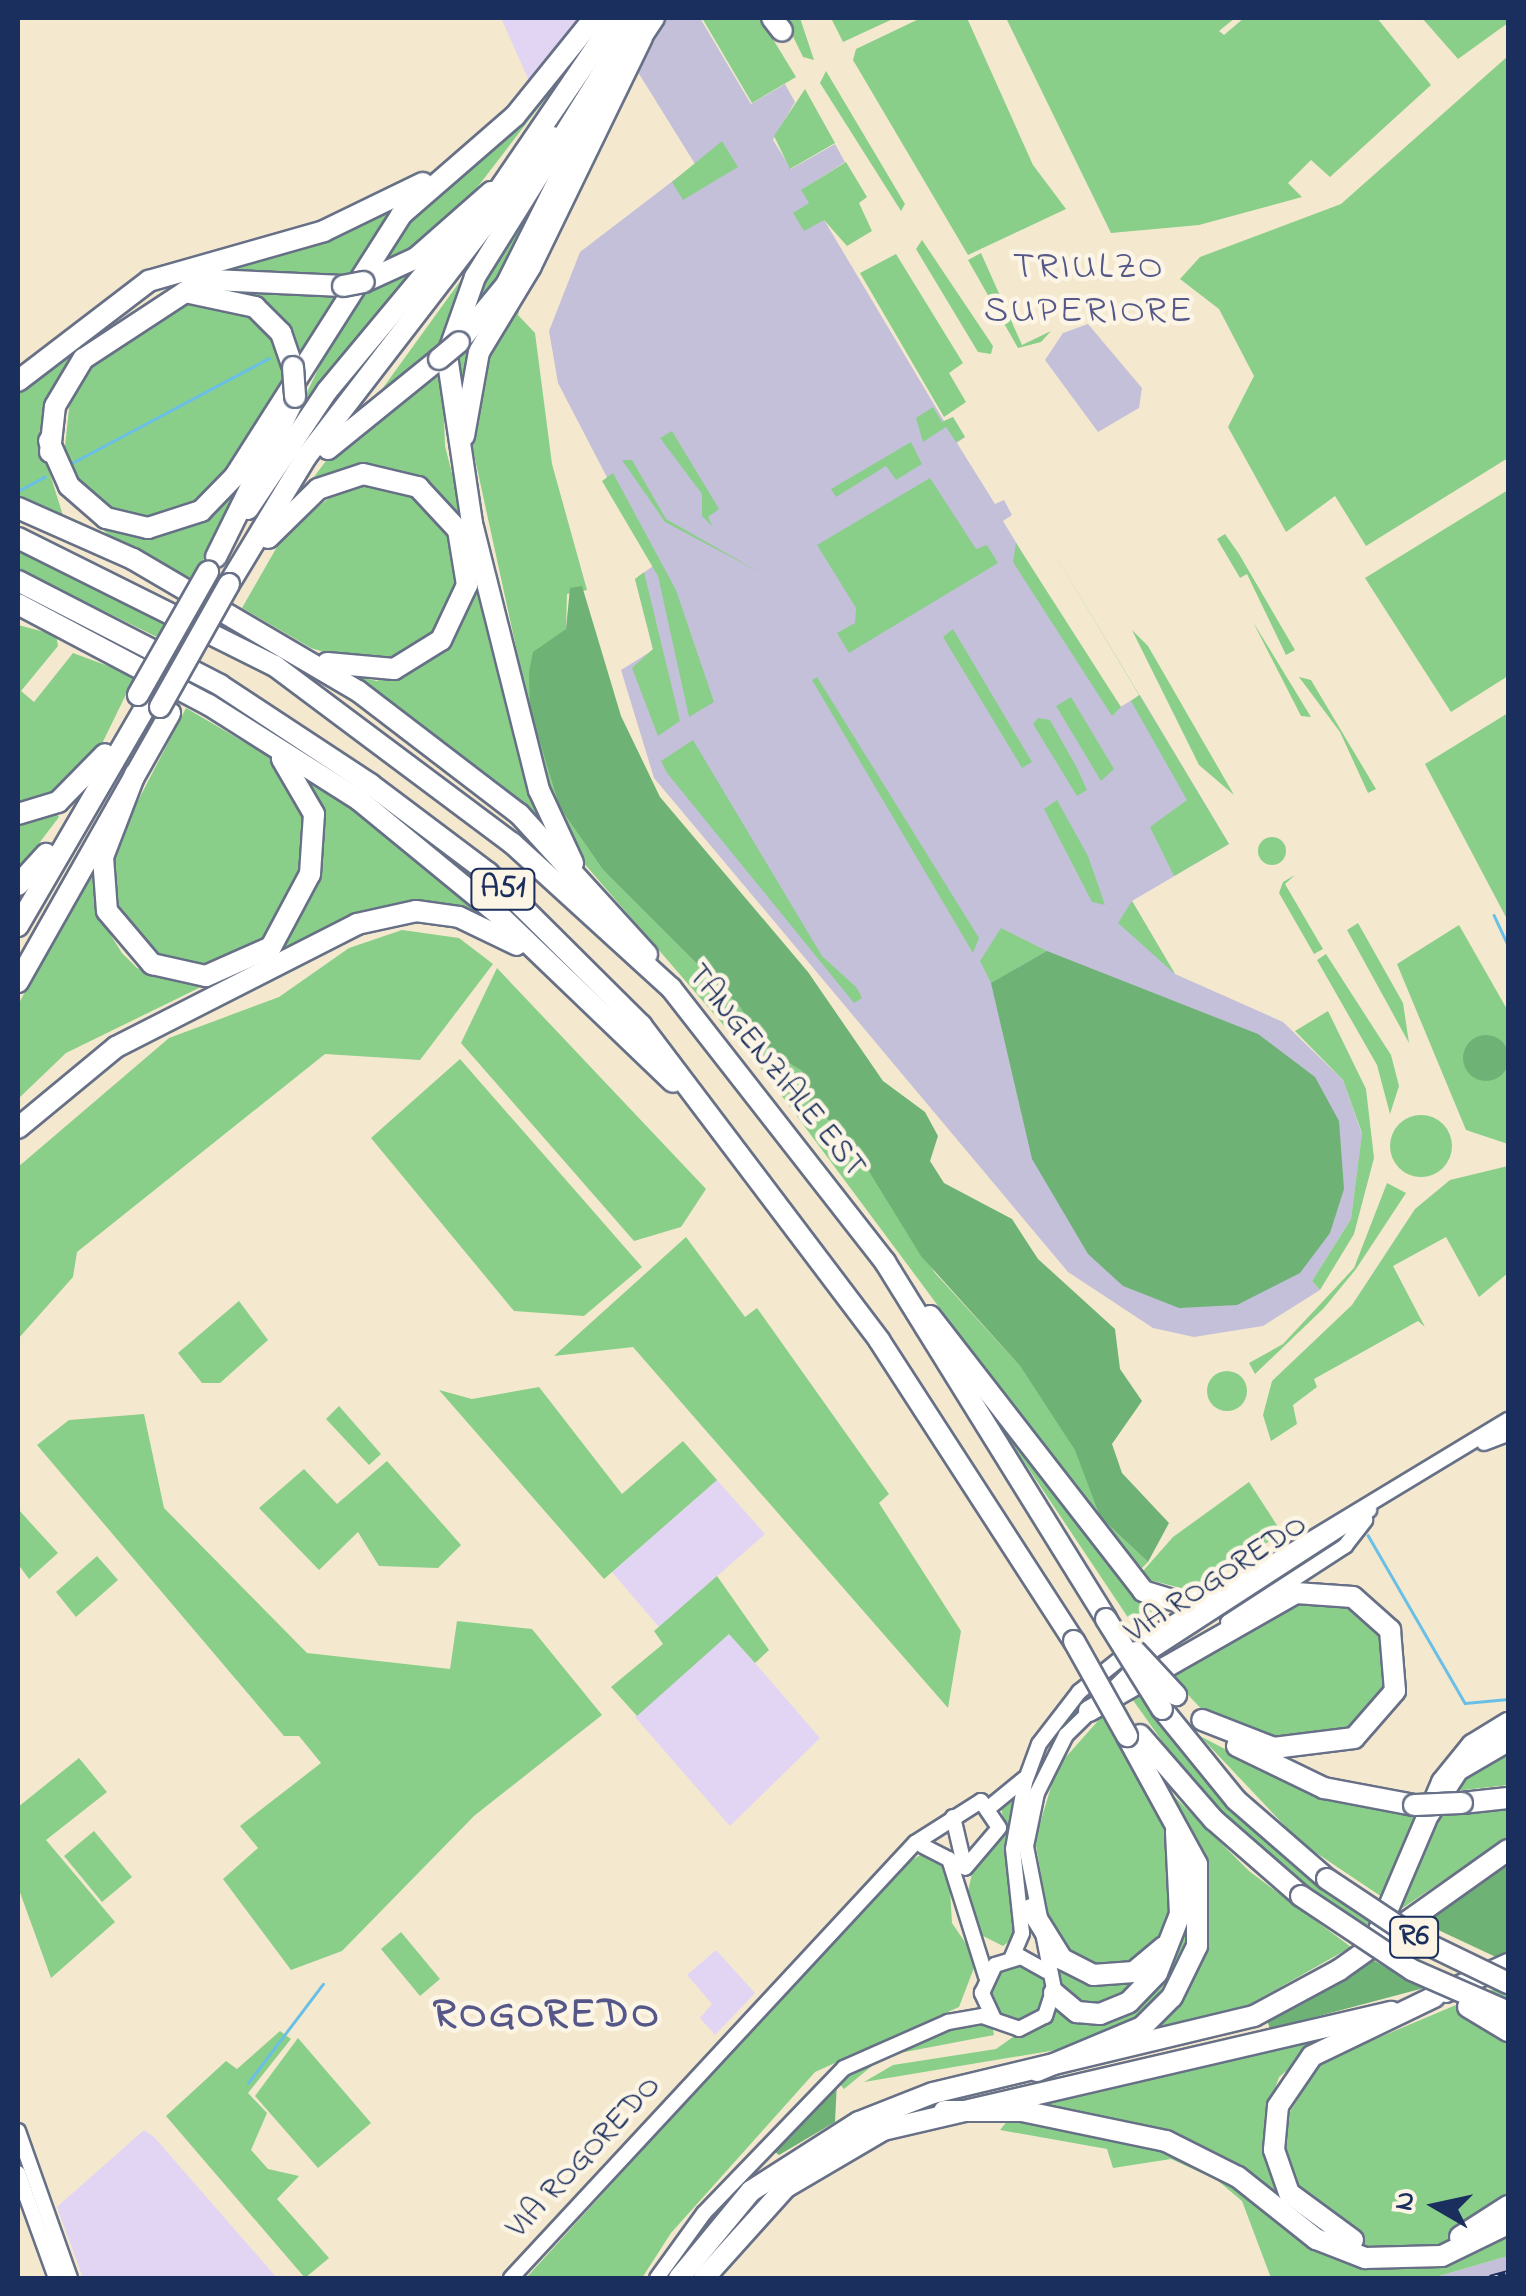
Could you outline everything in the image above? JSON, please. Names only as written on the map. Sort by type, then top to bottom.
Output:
[{"type":"highway","points":[[49,440],[69,486],[106,518],[158,527],[201,511],[235,476],[386,234],[451,167],[559,70],[594,18]]},
{"type":"highway","points":[[268,538],[328,448],[501,222],[540,141],[616,18]]},
{"type":"highway","points":[[18,958],[222,576],[299,446],[637,24],[654,18]]},
{"type":"highway","points":[[328,448],[459,342],[512,275],[637,24]]},
{"type":"highway","points":[[498,620],[466,451],[466,391],[637,24]]},
{"type":"highway","points":[[573,863],[539,790],[451,425],[451,338],[475,276],[637,24]]},
{"type":"highway","points":[[18,926],[154,704],[328,391],[492,192],[540,141]]},
{"type":"highway","points":[[18,381],[149,281],[324,231],[451,167]]},
{"type":"highway","points":[[18,381],[174,282],[343,286],[364,282],[426,251],[492,192]]},
{"type":"highway","points":[[132,559],[64,499],[49,440],[55,406],[83,359],[186,292],[255,307],[281,333],[293,366],[294,397],[222,576]]},
{"type":"highway","points":[[18,508],[132,559],[326,663],[375,671],[422,656],[460,612],[464,543],[446,510],[408,482],[363,474],[328,483],[222,576]]},
{"type":"highway","name":"TANGENZIALE EST","points":[[18,538],[275,666],[512,843],[671,988],[780,1117],[886,1262],[1106,1619],[1169,1702]]},
{"type":"highway","name":"A51","points":[[18,580],[220,685],[449,841],[641,1026],[740,1146],[1172,1789]]},
{"type":"highway","points":[[18,604],[221,712],[358,800],[560,974],[740,1146]]},
{"type":"highway","points":[[18,618],[84,637]]},
{"type":"highway","points":[[240,620],[451,758],[573,863],[671,988]]},
{"type":"highway","points":[[18,814],[58,802],[154,704]]},
{"type":"highway","points":[[154,704],[135,774],[103,857],[114,925],[139,954],[179,974],[248,964],[296,908],[316,828],[294,772],[221,712]]},
{"type":"highway","points":[[18,903],[105,754]]},
{"type":"highway","points":[[18,982],[135,774]]},
{"type":"highway","points":[[18,885],[46,854]]},
{"type":"highway","points":[[18,993],[60,906]]},
{"type":"highway","points":[[18,1128],[98,1058],[357,924],[416,912],[490,927],[560,974]]},
{"type":"highway","points":[[18,1110],[118,1032],[264,972]]},
{"type":"highway","points":[[886,1262],[1143,1591],[1182,1603],[1224,1590]]},
{"type":"highway","points":[[1089,1711],[1215,1632],[1296,1594],[1342,1594],[1390,1630],[1397,1682],[1372,1727],[1321,1749],[1259,1745],[1202,1720]]},
{"type":"highway","points":[[1169,1702],[1295,1777],[1421,1809],[1508,1798]]},
{"type":"highway","name":"R6","points":[[1169,1702],[1202,1761],[1328,1879],[1417,1939],[1508,1983]]},
{"type":"highway","points":[[1339,1970],[1384,1925],[1421,1809],[1460,1758],[1508,1723]]},
{"type":"highway","points":[[1421,1809],[1458,1770],[1508,1741]]},
{"type":"highway","points":[[1052,1985],[1083,2014],[1129,2002],[1157,1973],[1176,1929],[1180,1863],[1172,1789]]},
{"type":"highway","points":[[1038,2071],[1142,2027],[1188,1969],[1203,1896],[1172,1789]]},
{"type":"highway","name":"R6","points":[[1172,1789],[1300,1896],[1412,1970],[1508,2012]]},
{"type":"highway","points":[[679,2278],[751,2192],[933,2093],[1231,2025],[1339,1970],[1508,1850]]},
{"type":"highway","points":[[1031,1908],[1062,1959],[1101,1977],[1144,1966],[1176,1929]]},
{"type":"highway","points":[[1508,1964],[1312,2056],[1285,2088],[1274,2122],[1289,2193],[1345,2237],[1400,2248],[1439,2244],[1508,2206]]},
{"type":"highway","points":[[1412,1970],[1508,2031]]},
{"type":"highway","points":[[862,2130],[1434,1998]]},
{"type":"highway","points":[[944,2111],[1014,2110],[1115,2129],[1209,2159],[1304,2231],[1366,2258],[1442,2256],[1508,2224]]},
{"type":"highway","points":[[704,2278],[766,2204],[840,2142]]},
{"type":"street","name":"VIA ROGOREDO","points":[[1052,1985],[1031,1908],[1026,1846],[1037,1793],[1089,1711],[1152,1651],[1473,1447],[1508,1420]]},
{"type":"street","name":"VIA ROGOREDO","points":[[1473,1447],[1508,1434]]},
{"type":"street","name":"VIA ROGOREDO","points":[[1009,1958],[1022,1933],[1013,1848],[1027,1774],[1079,1692],[1224,1590],[1369,1510]]},
{"type":"street","points":[[1215,1632],[1345,1546],[1369,1510]]},
{"type":"street","points":[[960,1899],[966,1868],[999,1828],[991,1806],[1027,1774]]},
{"type":"street","name":"VIA ROGOREDO","points":[[511,2278],[904,1854],[967,1802],[991,1806]]},
{"type":"street","points":[[952,1817],[966,1868]]},
{"type":"street","name":"VIA ROGOREDO","points":[[904,1854],[922,1846],[958,1841],[981,1848]]},
{"type":"street","points":[[922,1846],[949,1859],[998,2022]]},
{"type":"street","points":[[657,2278],[828,2079],[880,2046],[948,2022],[1035,2024],[1052,1985],[976,1942]]},
{"type":"street","points":[[948,2022],[1009,1958]]},
{"type":"street","points":[[18,2130],[56,2278]]},
{"type":"street","points":[[18,2172],[70,2278]]},
{"type":"shaded area","points":[[501,18],[582,18],[531,85]]},
{"type":"shaded area","points":[[668,18],[700,18],[751,104],[785,84],[795,102],[773,140],[791,169],[835,144],[845,162],[805,188],[944,421],[953,417],[965,437],[957,443],[995,504],[1004,500],[1012,515],[1003,521],[1117,709],[1140,695],[1229,844],[1132,901],[1175,974],[1283,1022],[1343,1080],[1362,1134],[1351,1219],[1312,1281],[1320,1290],[1263,1326],[1194,1337],[1153,1328],[1068,1272],[654,778],[621,670],[653,650],[635,579],[653,566],[558,383],[549,331],[580,252],[695,164],[636,69]]},
{"type":"shaded area","points":[[1088,324],[1142,388],[1139,408],[1098,432],[1045,360],[1063,333]]},
{"type":"shaded area","points":[[717,1480],[765,1534],[659,1627],[612,1572]]},
{"type":"shaded area","points":[[729,1633],[820,1738],[730,1826],[635,1717]]},
{"type":"shaded area","points":[[716,1950],[755,1993],[715,2035],[700,2018],[712,2004],[687,1975]]},
{"type":"shaded area","points":[[144,2130],[277,2278],[83,2278],[57,2207]]},
{"type":"shaded area","points":[[1508,2256],[1508,2278],[1432,2278]]},
{"type":"green space","points":[[702,18],[760,18],[796,77],[752,103]]},
{"type":"green space","points":[[784,18],[800,18],[814,60],[803,57]]},
{"type":"green space","points":[[831,18],[895,18],[843,42]]},
{"type":"green space","points":[[921,18],[967,18],[1033,165],[1066,209],[968,255],[853,60],[856,49]]},
{"type":"green space","points":[[1006,18],[1235,18],[1219,31],[1224,35],[1244,18],[1377,18],[1431,85],[1330,177],[1311,160],[1288,183],[1302,197],[1199,225],[1111,233]]},
{"type":"green space","points":[[1422,18],[1508,18],[1508,23],[1458,59]]},
{"type":"green space","points":[[1508,56],[1508,458],[1366,546],[1335,496],[1286,532],[1228,427],[1254,376],[1219,309],[1180,279],[1200,257],[1341,204]]},
{"type":"green space","points":[[826,71],[905,204],[901,211],[820,83]]},
{"type":"green space","points":[[805,89],[835,143],[790,169],[774,136]]},
{"type":"green space","points":[[552,90],[456,215],[412,253],[367,273],[388,240]]},
{"type":"green space","points":[[722,141],[738,167],[683,200],[672,182]]},
{"type":"green space","points":[[846,162],[867,197],[859,203],[872,231],[847,246],[824,220],[804,231],[793,213],[809,203],[801,190]]},
{"type":"green space","points":[[546,182],[524,241],[463,332],[464,354],[484,327],[460,392],[453,362],[472,299]]},
{"type":"green space","points":[[414,192],[349,278],[217,271]]},
{"type":"green space","points":[[922,240],[993,346],[991,354],[978,352],[916,249]]},
{"type":"green space","points":[[981,253],[1022,345],[1051,331],[1041,342],[1018,348],[968,260]]},
{"type":"green space","points":[[896,254],[963,363],[949,373],[966,402],[944,417],[860,273]]},
{"type":"green space","points":[[474,262],[439,351],[380,392]]},
{"type":"green space","points":[[420,263],[293,421],[357,289]]},
{"type":"green space","points":[[228,289],[340,293],[301,360],[260,301]]},
{"type":"green space","points":[[523,296],[518,315],[535,333],[552,464],[587,590],[567,594],[566,629],[545,648],[530,689],[560,808],[603,870],[740,1007],[769,1051],[802,1071],[810,1101],[854,1147],[935,1273],[1020,1366],[1076,1450],[1100,1517],[1148,1562],[1142,1568],[1096,1518],[764,1072],[576,854],[551,808],[472,445],[488,353]]},
{"type":"green space","points":[[187,300],[242,307],[268,327],[285,383],[202,505],[149,522],[113,510],[79,481],[64,455],[70,400],[95,362]]},
{"type":"green space","points":[[89,344],[45,404],[40,442],[65,522],[18,499],[18,390]]},
{"type":"green space","points":[[442,366],[445,446],[543,829],[339,672],[377,681],[446,645],[469,606],[474,572],[414,479],[307,486],[335,449]]},
{"type":"green space","points":[[933,407],[942,422],[953,417],[965,437],[956,442],[946,427],[923,442],[916,418]]},
{"type":"green space","points":[[672,431],[719,509],[708,517],[713,527],[702,516],[702,494],[660,438]]},
{"type":"green space","points":[[273,442],[191,580],[112,538],[75,505],[90,517],[169,531]]},
{"type":"green space","points":[[911,442],[922,464],[896,480],[886,466],[836,497],[831,489]]},
{"type":"green space","points":[[622,460],[632,460],[666,519],[761,573],[665,522]]},
{"type":"green space","points":[[613,473],[676,590],[714,702],[689,717],[658,576],[602,481]]},
{"type":"green space","points":[[930,478],[976,549],[987,545],[998,563],[849,653],[837,633],[855,623],[856,608],[817,545]]},
{"type":"green space","points":[[349,482],[401,485],[447,526],[462,586],[433,641],[372,667],[311,648],[242,608],[285,533]]},
{"type":"green space","points":[[1508,490],[1508,676],[1451,712],[1365,578]]},
{"type":"green space","points":[[1039,528],[1229,844],[1174,876],[1150,827],[1187,800],[1131,701],[1139,695]]},
{"type":"green space","points":[[1225,534],[1295,650],[1286,655],[1247,574],[1240,578],[1217,539]]},
{"type":"green space","points":[[1016,543],[1121,707],[1112,716],[1013,562]]},
{"type":"green space","points":[[18,545],[170,617],[159,638],[18,569]]},
{"type":"green space","points":[[644,572],[680,721],[658,736],[632,668],[653,649],[635,579]]},
{"type":"green space","points":[[582,586],[621,716],[660,797],[808,972],[883,1081],[925,1112],[938,1136],[930,1161],[944,1183],[1012,1219],[1038,1259],[1115,1329],[1120,1369],[1142,1401],[1112,1444],[1122,1473],[1169,1523],[1148,1562],[1100,1517],[1075,1450],[1020,1366],[921,1256],[854,1147],[810,1101],[802,1071],[769,1051],[740,1007],[603,870],[560,808],[530,709],[529,672],[533,652],[566,629],[570,588]]},
{"type":"green space","points":[[1253,622],[1311,717],[1301,716]]},
{"type":"green space","points":[[18,625],[56,635],[58,646],[21,691],[34,702],[73,653],[135,676],[95,758],[43,802],[18,807]]},
{"type":"green space","points":[[953,629],[1032,762],[1022,768],[943,637]]},
{"type":"green space","points":[[1132,630],[1148,646],[1234,795],[1199,765]]},
{"type":"green space","points":[[817,677],[979,938],[973,953],[812,680]]},
{"type":"green space","points":[[1299,677],[1311,680],[1376,789],[1368,793],[1340,732]]},
{"type":"green space","points":[[1071,697],[1114,769],[1101,781],[1056,706]]},
{"type":"green space","points":[[186,708],[280,763],[306,805],[307,861],[270,934],[214,969],[160,961],[124,934],[110,893],[114,847]]},
{"type":"green space","points":[[1508,713],[1508,921],[1425,764]]},
{"type":"green space","points":[[1038,718],[1050,720],[1077,768],[1087,790],[1077,796],[1033,724]]},
{"type":"green space","points":[[693,740],[822,956],[857,988],[862,998],[854,1003],[667,773],[661,761]]},
{"type":"green space","points":[[296,768],[352,805],[508,933],[454,913],[314,938],[266,958],[278,947],[319,811]]},
{"type":"green space","points":[[1057,800],[1088,856],[1105,905],[1092,902],[1044,809]]},
{"type":"green space","points":[[53,808],[59,817],[18,871],[18,820]]},
{"type":"green space","points":[[1272,837],[1282,841],[1286,851],[1282,861],[1272,865],[1262,861],[1258,851],[1262,841]]},
{"type":"green space","points":[[92,866],[98,915],[122,953],[137,968],[203,986],[66,1053],[18,1099],[18,1005]]},
{"type":"green space","points":[[1295,875],[1285,884],[1323,949],[1314,954],[1279,893],[1283,882]]},
{"type":"green space","points":[[1132,901],[1175,974],[1118,923]]},
{"type":"green space","points":[[1358,923],[1403,1003],[1409,1043],[1347,930]]},
{"type":"green space","points":[[1459,925],[1508,1011],[1508,1144],[1466,1130],[1397,964]]},
{"type":"green space","points":[[1001,928],[1047,951],[991,983],[980,961]]},
{"type":"green space","points":[[402,930],[459,938],[493,964],[420,1060],[325,1054],[77,1252],[73,1277],[18,1339],[18,1167],[169,1038],[279,997],[349,948]]},
{"type":"green space","points":[[1047,951],[1258,1034],[1315,1077],[1339,1121],[1344,1189],[1330,1233],[1300,1273],[1237,1305],[1179,1308],[1123,1286],[1088,1254],[1032,1159],[991,983]]},
{"type":"green space","points":[[1326,954],[1391,1055],[1399,1086],[1390,1114],[1377,1065],[1317,960]]},
{"type":"green space","points":[[497,968],[706,1189],[681,1227],[634,1241],[461,1043]]},
{"type":"green space","points":[[1328,1011],[1366,1089],[1374,1158],[1354,1234],[1320,1290],[1312,1281],[1351,1219],[1362,1133],[1343,1080],[1295,1031]]},
{"type":"green space","points":[[1486,1035],[1503,1041],[1509,1058],[1503,1075],[1486,1081],[1469,1075],[1463,1058],[1469,1041]]},
{"type":"green space","points":[[460,1059],[642,1267],[584,1316],[514,1311],[371,1138]]},
{"type":"green space","points":[[1421,1115],[1443,1124],[1452,1146],[1443,1168],[1421,1177],[1399,1168],[1390,1146],[1399,1124]]},
{"type":"green space","points":[[1508,1166],[1508,1273],[1479,1297],[1446,1237],[1393,1266],[1425,1327],[1418,1321],[1314,1379],[1317,1387],[1293,1405],[1297,1424],[1271,1441],[1263,1415],[1272,1381],[1352,1305],[1415,1209],[1450,1180]]},
{"type":"green space","points":[[1387,1183],[1406,1193],[1356,1269],[1324,1308],[1255,1374],[1249,1363],[1283,1344],[1354,1268]]},
{"type":"green space","points":[[686,1237],[745,1317],[757,1308],[889,1494],[879,1503],[961,1631],[948,1708],[633,1347],[554,1356]]},
{"type":"green space","points":[[239,1301],[268,1340],[220,1383],[202,1383],[178,1353]]},
{"type":"green space","points":[[1227,1371],[1241,1377],[1247,1391],[1241,1405],[1227,1411],[1213,1405],[1207,1391],[1213,1377]]},
{"type":"green space","points":[[966,1375],[1147,1602],[1168,1610],[1151,1623],[1129,1619]]},
{"type":"green space","points":[[539,1387],[622,1494],[683,1441],[717,1480],[604,1579],[439,1390],[472,1399]]},
{"type":"green space","points":[[339,1406],[381,1454],[369,1465],[326,1419]]},
{"type":"green space","points":[[144,1414],[164,1508],[307,1653],[450,1669],[457,1621],[532,1629],[602,1715],[474,1816],[342,1951],[291,1970],[223,1879],[258,1848],[240,1826],[321,1763],[299,1736],[284,1736],[37,1445],[69,1420]]},
{"type":"green space","points":[[387,1461],[461,1545],[438,1568],[379,1566],[358,1532],[319,1570],[259,1508],[304,1469],[337,1504]]},
{"type":"green space","points":[[1249,1482],[1282,1533],[1192,1591],[1150,1580],[1143,1571],[1173,1537]]},
{"type":"green space","points":[[18,1509],[58,1553],[29,1579],[18,1564]]},
{"type":"green space","points":[[97,1556],[118,1580],[76,1617],[56,1592]]},
{"type":"green space","points":[[717,1576],[769,1650],[755,1663],[729,1634],[637,1716],[611,1687],[663,1644],[654,1631]]},
{"type":"green space","points":[[1347,1600],[1388,1640],[1389,1691],[1356,1730],[1278,1744],[1206,1714],[1165,1670],[1273,1605]]},
{"type":"green space","points":[[1139,1691],[1248,1826],[1372,1920],[1366,1926],[1300,1886],[1199,1793],[1130,1696]]},
{"type":"green space","points":[[1105,1713],[1162,1803],[1177,1882],[1168,1931],[1142,1963],[1088,1969],[1052,1940],[1035,1840],[1057,1767]]},
{"type":"green space","points":[[1200,1736],[1309,1793],[1421,1814],[1388,1901],[1300,1842]]},
{"type":"green space","points":[[1508,1745],[1508,1785],[1446,1792],[1456,1778]]},
{"type":"green space","points":[[79,1758],[107,1792],[46,1840],[115,1922],[51,1978],[18,1887],[18,1807]]},
{"type":"green space","points":[[1173,1795],[1249,1871],[1351,1947],[1233,2014],[1144,2031],[1206,1929],[1203,1869]]},
{"type":"green space","points":[[1016,1797],[1008,1874],[1017,1935],[1003,1946],[979,1934],[966,1900],[974,1865],[1006,1830],[1000,1804]]},
{"type":"green space","points":[[1508,1808],[1508,1837],[1401,1909],[1436,1814]]},
{"type":"green space","points":[[94,1831],[132,1877],[102,1902],[64,1856]]},
{"type":"green space","points":[[924,1853],[949,1872],[952,1923],[977,1960],[959,2007],[815,2072],[671,2233],[642,2278],[526,2278],[901,1866]]},
{"type":"green space","points":[[1508,1858],[1508,1952],[1498,1958],[1419,1921]]},
{"type":"green space","points":[[1185,1907],[1192,1940],[1143,2018],[1080,2046],[864,2082],[893,2065],[996,2049],[1057,2006],[1119,2013]]},
{"type":"green space","points":[[401,1932],[440,1979],[420,1996],[381,1949]]},
{"type":"green space","points":[[1052,1955],[1129,1977],[1140,1986],[1095,2010],[1062,1994]]},
{"type":"green space","points":[[1367,1957],[1424,1988],[1270,2029],[1267,2020]]},
{"type":"green space","points":[[1017,1962],[1038,1970],[1046,1991],[1038,2012],[1017,2020],[996,2012],[988,1991],[996,1970]]},
{"type":"green space","points":[[1508,1983],[1508,2256],[1432,2278],[1271,2278],[1242,2201],[1217,2180],[1171,2159],[1113,2168],[1107,2149],[1000,2130],[1020,2105],[1327,2037],[1279,2077],[1264,2120],[1283,2123],[1321,2062]]},
{"type":"green space","points":[[973,2021],[992,2025],[994,2035],[884,2056],[844,2089],[837,2081],[891,2047]]},
{"type":"green space","points":[[280,2031],[291,2039],[248,2093],[267,2113],[251,2150],[268,2169],[299,2176],[277,2199],[329,2258],[305,2278],[166,2116],[226,2061],[237,2069]]},
{"type":"green space","points":[[298,2038],[371,2123],[318,2168],[255,2096]]},
{"type":"green space","points":[[837,2081],[835,2122],[779,2155],[774,2151]]},
{"type":"waterway","points":[[70,464],[269,358]]},
{"type":"waterway","points":[[18,491],[44,477]]},
{"type":"waterway","points":[[1494,915],[1508,945]]},
{"type":"waterway","points":[[1368,1535],[1465,1703],[1508,1699]]},
{"type":"waterway","points":[[248,2083],[323,1984]]},
{"type":"railway","points":[[1490,2278],[1508,2273]]},
{"type":"district","name":"TRIULZO SUPERIORE","points":[[1089,291]]},
{"type":"district","name":"ROGOREDO","points":[[547,2016]]}]
